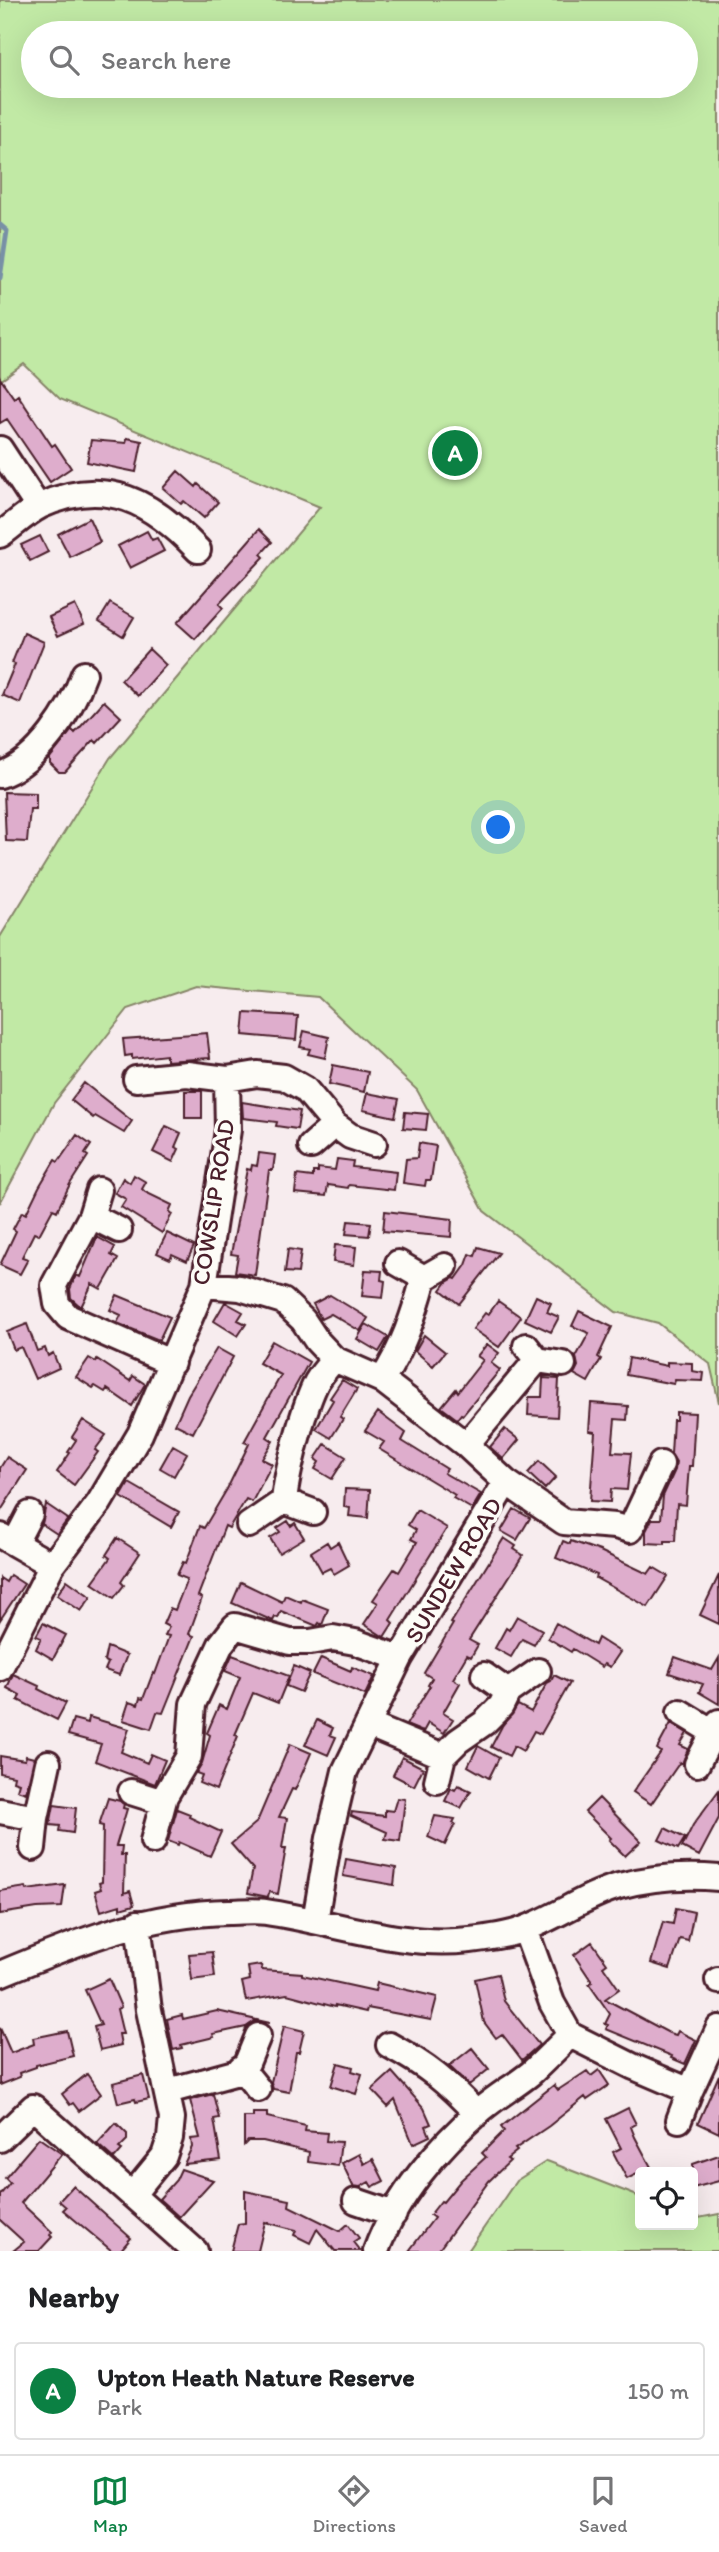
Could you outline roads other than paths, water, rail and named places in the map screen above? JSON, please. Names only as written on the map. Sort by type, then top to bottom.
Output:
[{"type":"street","points":[[0,449],[38,507]]},
{"type":"street","points":[[0,535],[38,507],[79,492],[119,495],[148,507],[173,524],[198,550]]},
{"type":"street","points":[[0,775],[15,770],[48,737],[72,703],[84,674]]},
{"type":"street","points":[[136,1079],[187,1074],[227,1079],[257,1074],[284,1077],[305,1089],[335,1125],[350,1136],[374,1144]]},
{"type":"street","name":"COWSLIP ROAD","points":[[0,1668],[52,1565],[99,1503],[140,1434],[204,1284],[228,1130],[227,1079]]},
{"type":"street","points":[[311,1146],[335,1125]]},
{"type":"street","points":[[99,1190],[91,1216],[54,1286],[57,1304],[68,1317],[172,1363]]},
{"type":"street","points":[[91,1216],[119,1230]]},
{"type":"street","points":[[382,1380],[398,1356],[435,1272],[398,1263]]},
{"type":"street","points":[[204,1284],[240,1288],[283,1301],[303,1320],[317,1341],[334,1359],[382,1380],[466,1444],[506,1482],[564,1522],[615,1526],[634,1538],[661,1464]]},
{"type":"street","points":[[466,1444],[531,1353],[563,1364]]},
{"type":"street","points":[[284,1501],[285,1485],[308,1405],[316,1383],[334,1359]]},
{"type":"street","name":"SUNDEW ROAD","points":[[316,1921],[329,1838],[345,1771],[400,1658],[506,1482]]},
{"type":"street","points":[[284,1501],[313,1512]]},
{"type":"street","points":[[249,1525],[284,1501]]},
{"type":"street","points":[[30,1514],[8,1539],[52,1565]]},
{"type":"street","name":"SUNDEW ROAD","points":[[153,1841],[163,1802],[189,1756],[193,1704],[229,1620],[290,1642],[333,1638],[355,1642],[400,1658]]},
{"type":"street","points":[[437,1780],[443,1756],[458,1741],[484,1723],[501,1706],[508,1692],[538,1671]]},
{"type":"street","points":[[484,1675],[508,1692]]},
{"type":"street","points":[[680,1713],[716,1727],[697,1763]]},
{"type":"street","points":[[369,1725],[443,1756]]},
{"type":"street","points":[[33,1848],[36,1818],[48,1763]]},
{"type":"street","points":[[131,1792],[163,1802]]},
{"type":"street","points":[[0,1811],[36,1818]]},
{"type":"street","points":[[0,1974],[87,1938],[138,1923],[206,1912],[263,1912],[316,1921],[396,1940],[470,1940],[525,1929],[617,1887],[652,1878],[694,1875],[719,1878]]},
{"type":"street","points":[[133,2194],[164,2156],[170,2138],[172,2118],[149,2010],[138,1923]]},
{"type":"street","points":[[525,1929],[552,2003],[570,2035],[690,2091]]},
{"type":"street","points":[[679,2120],[719,2028]]},
{"type":"street","points":[[376,2251],[407,2193],[435,2156],[477,2114],[530,2074],[570,2035]]},
{"type":"street","points":[[168,2091],[226,2076],[242,2068],[247,2063],[258,2036]]},
{"type":"street","points":[[389,2045],[448,2082],[477,2114]]},
{"type":"street","points":[[242,2068],[258,2089]]},
{"type":"street","points":[[0,2139],[29,2101],[195,2251]]},
{"type":"street","points":[[356,2201],[394,2214]]},
{"type":"waterway","points":[[0,225],[7,231],[0,278]]},
{"type":"place","name":"Upton Heath Nature Reserve","points":[[455,453]]}]
